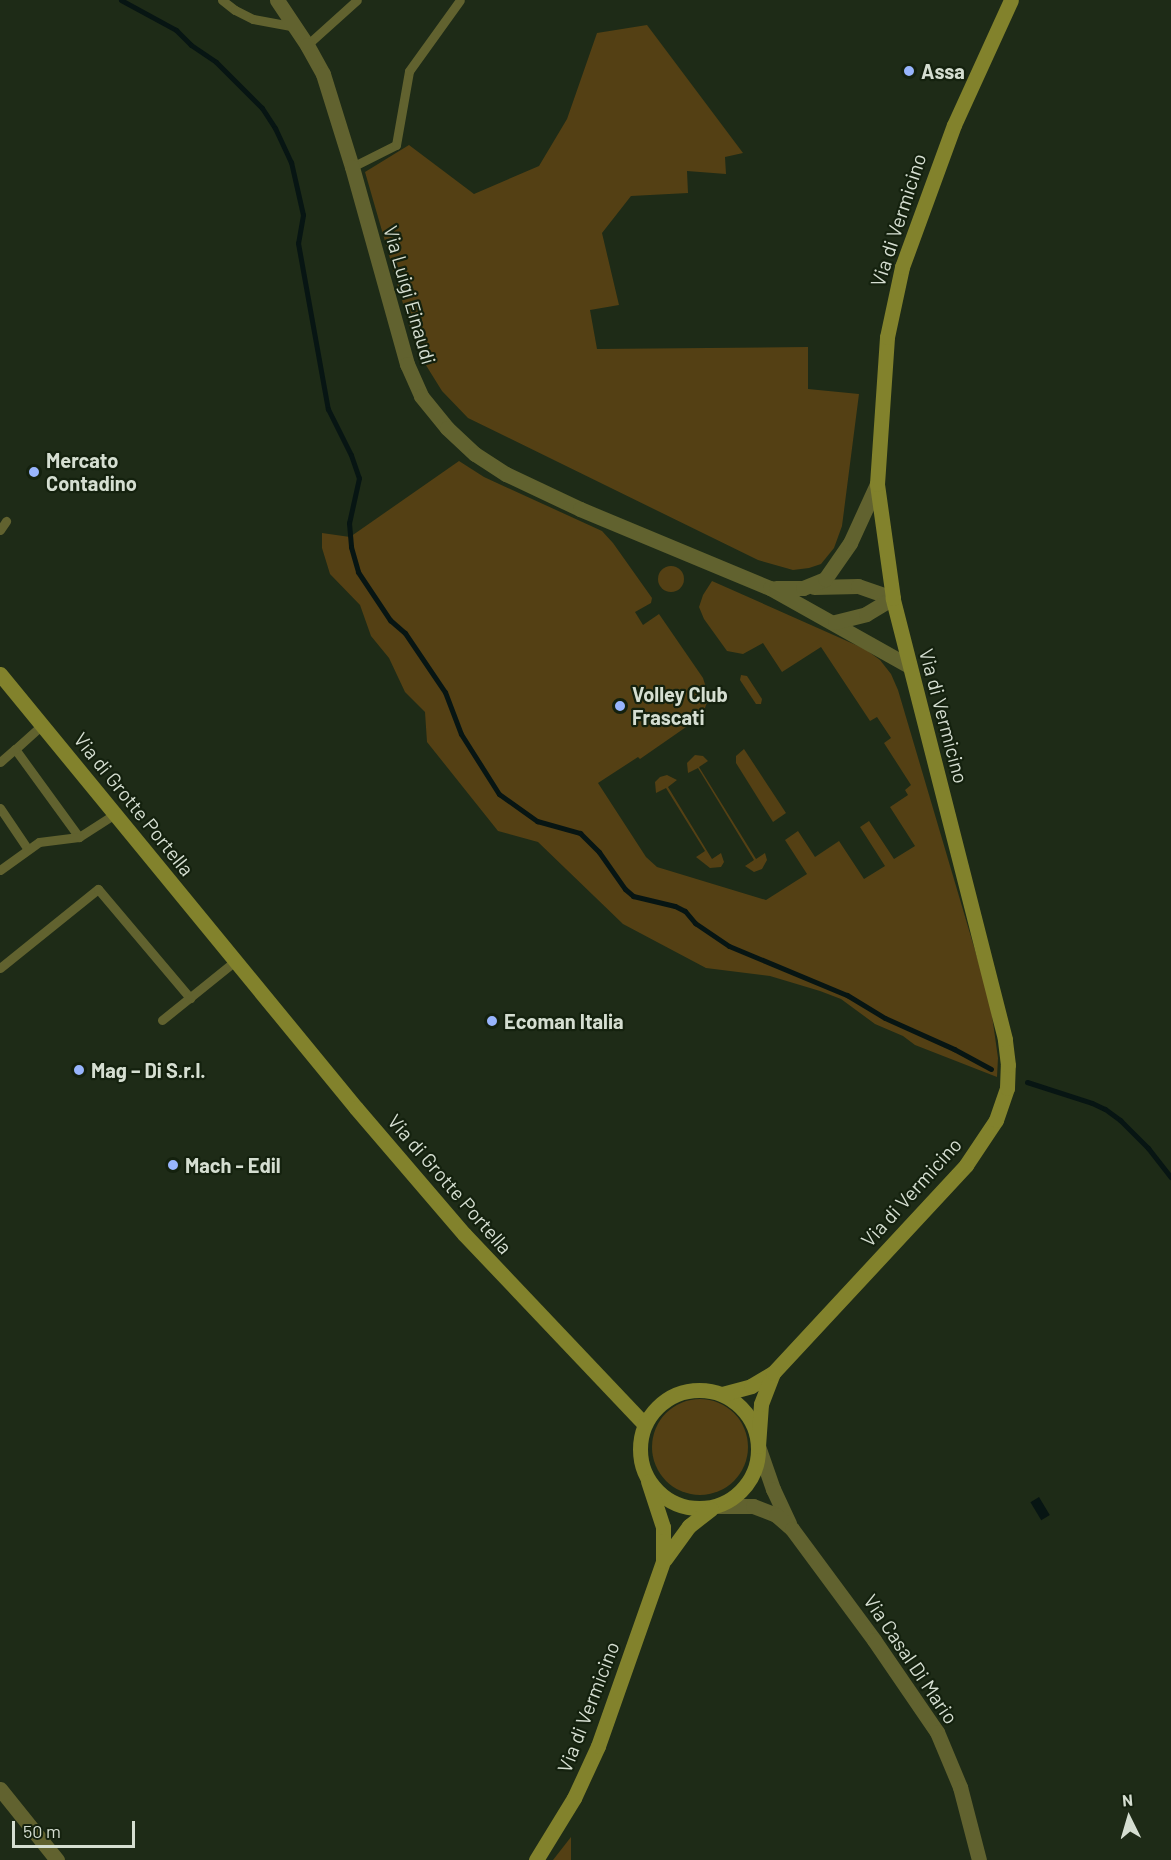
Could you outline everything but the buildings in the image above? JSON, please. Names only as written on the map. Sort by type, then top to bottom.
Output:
[{"type":"main road","name":"Via di Vermicino","points":[[722,1394],[751,1386],[773,1373],[966,1165],[993,1126],[1007,1088],[1008,1065],[1005,1040],[893,598],[877,484],[886,343],[902,267],[954,125],[1011,0]]},
{"type":"main road","name":"Via di Grotte Portella","points":[[0,674],[235,961],[464,1234],[644,1424]]},
{"type":"main road","name":"Via di Vermicino","points":[[758,1446],[761,1404],[773,1373]]},
{"type":"main road","points":[[704,1390],[722,1394],[736,1403],[747,1415],[755,1430],[758,1446],[756,1465],[748,1482],[738,1494],[718,1506],[698,1509],[679,1505],[661,1496],[648,1481],[639,1443],[644,1424],[661,1403],[686,1391],[704,1390]]},
{"type":"main road","name":"Via di Vermicino","points":[[648,1481],[663,1527],[663,1562]]},
{"type":"main road","name":"Via di Vermicino","points":[[536,1860],[566,1813],[598,1746],[663,1562],[688,1526],[718,1506]]},
{"type":"street","name":"Via Luigi Einaudi","points":[[277,0],[308,45],[327,83],[411,377],[428,405],[460,441],[500,471],[536,489],[771,588],[835,622],[909,666]]},
{"type":"street","points":[[285,0],[296,27]]},
{"type":"street","points":[[803,588],[821,582],[839,560],[877,484]]},
{"type":"street","name":"Via Luigi Einaudi","points":[[771,588],[858,586],[893,598]]},
{"type":"street","points":[[835,622],[870,613],[893,598]]},
{"type":"street","name":"Via Casal Di Mario","points":[[758,1446],[773,1489],[792,1529],[881,1649],[937,1732],[960,1787],[979,1860]]},
{"type":"street","name":"Via Casal Di Mario","points":[[718,1506],[760,1507],[776,1515],[792,1529]]},
{"type":"street","points":[[0,1789],[57,1860]]},
{"type":"lane","points":[[308,45],[357,0]]},
{"type":"lane","points":[[352,167],[396,145],[409,71],[460,0]]},
{"type":"lane","points":[[222,1],[253,19],[296,27]]},
{"type":"lane","points":[[0,530],[6,521]]},
{"type":"lane","points":[[0,762],[42,725]]},
{"type":"lane","points":[[15,749],[79,837]]},
{"type":"lane","points":[[0,808],[27,848]]},
{"type":"lane","points":[[0,870],[27,848],[46,840],[79,837],[115,814]]},
{"type":"lane","points":[[0,968],[99,889],[190,998]]},
{"type":"lane","points":[[162,1020],[235,961]]},
{"type":"shaded area","points":[[647,25],[743,153],[725,157],[726,174],[687,171],[688,193],[631,196],[602,233],[619,305],[590,310],[597,349],[808,347],[808,389],[859,394],[842,526],[834,548],[821,564],[809,568],[793,570],[758,560],[468,418],[442,391],[419,354],[408,321],[365,172],[409,145],[474,194],[539,166],[567,119],[597,33]]},
{"type":"shaded area","points":[[459,461],[484,477],[602,531],[652,598],[651,603],[635,612],[643,625],[659,614],[703,678],[709,697],[702,716],[640,759],[638,757],[598,783],[646,857],[657,867],[766,900],[807,874],[785,840],[798,831],[815,857],[839,841],[864,879],[885,866],[860,827],[869,821],[894,859],[915,846],[890,807],[908,795],[905,790],[911,785],[884,743],[891,738],[877,717],[870,721],[821,647],[782,672],[763,643],[743,654],[727,651],[704,619],[699,607],[712,581],[865,649],[880,660],[891,674],[898,690],[990,1001],[998,1058],[997,1077],[915,1045],[903,1036],[875,1024],[841,999],[820,991],[770,976],[706,968],[623,924],[538,842],[498,831],[427,742],[425,712],[405,692],[389,658],[371,636],[360,605],[330,574],[322,548],[322,533],[350,537]]},
{"type":"shaded area","points":[[671,566],[680,570],[684,579],[680,588],[671,592],[662,588],[658,579],[662,570]]},
{"type":"shaded area","points":[[741,675],[747,676],[762,699],[761,704],[756,704],[740,680]]},
{"type":"shaded area","points":[[744,749],[786,813],[773,822],[736,763],[736,756]]},
{"type":"shaded area","points":[[695,755],[703,756],[708,761],[699,767],[756,859],[765,853],[767,860],[762,869],[754,872],[745,866],[754,860],[698,768],[688,773],[687,763]]},
{"type":"shaded area","points":[[667,775],[677,780],[668,787],[712,859],[721,853],[724,862],[721,867],[710,868],[696,857],[705,851],[666,788],[656,793],[655,782]]},
{"type":"shaded area","points":[[700,1399],[718,1402],[734,1413],[745,1429],[748,1447],[745,1465],[734,1481],[718,1492],[700,1495],[682,1492],[666,1481],[655,1465],[652,1447],[655,1429],[666,1413],[682,1402]]},
{"type":"shaded area","points":[[1039,1497],[1050,1515],[1041,1520],[1030,1502]]},
{"type":"shaded area","points":[[571,1837],[571,1860],[553,1860]]},
{"type":"waterway","points":[[121,0],[176,30],[191,45],[216,62],[262,108],[275,128],[291,162],[303,215],[298,243],[328,409],[351,455],[359,478],[349,523],[351,547],[358,572],[390,620],[405,633],[445,692],[461,734],[499,794],[537,821],[580,833],[599,852],[625,889],[633,896],[675,906],[685,911],[695,923],[729,946],[847,995],[885,1018],[954,1049],[991,1069]]},
{"type":"waterway","points":[[1027,1082],[1105,1109],[1120,1120],[1148,1148],[1171,1177]]},
{"type":"place","name":"Assa","points":[[909,71]]},
{"type":"place","name":"Mercato Contadino","points":[[34,472]]},
{"type":"place","name":"Volley Club Frascati","points":[[620,706]]},
{"type":"place","name":"Ecoman Italia","points":[[492,1021]]},
{"type":"place","name":"Mag – Di S.r.l.","points":[[79,1070]]},
{"type":"place","name":"Mach - Edil","points":[[173,1165]]}]
